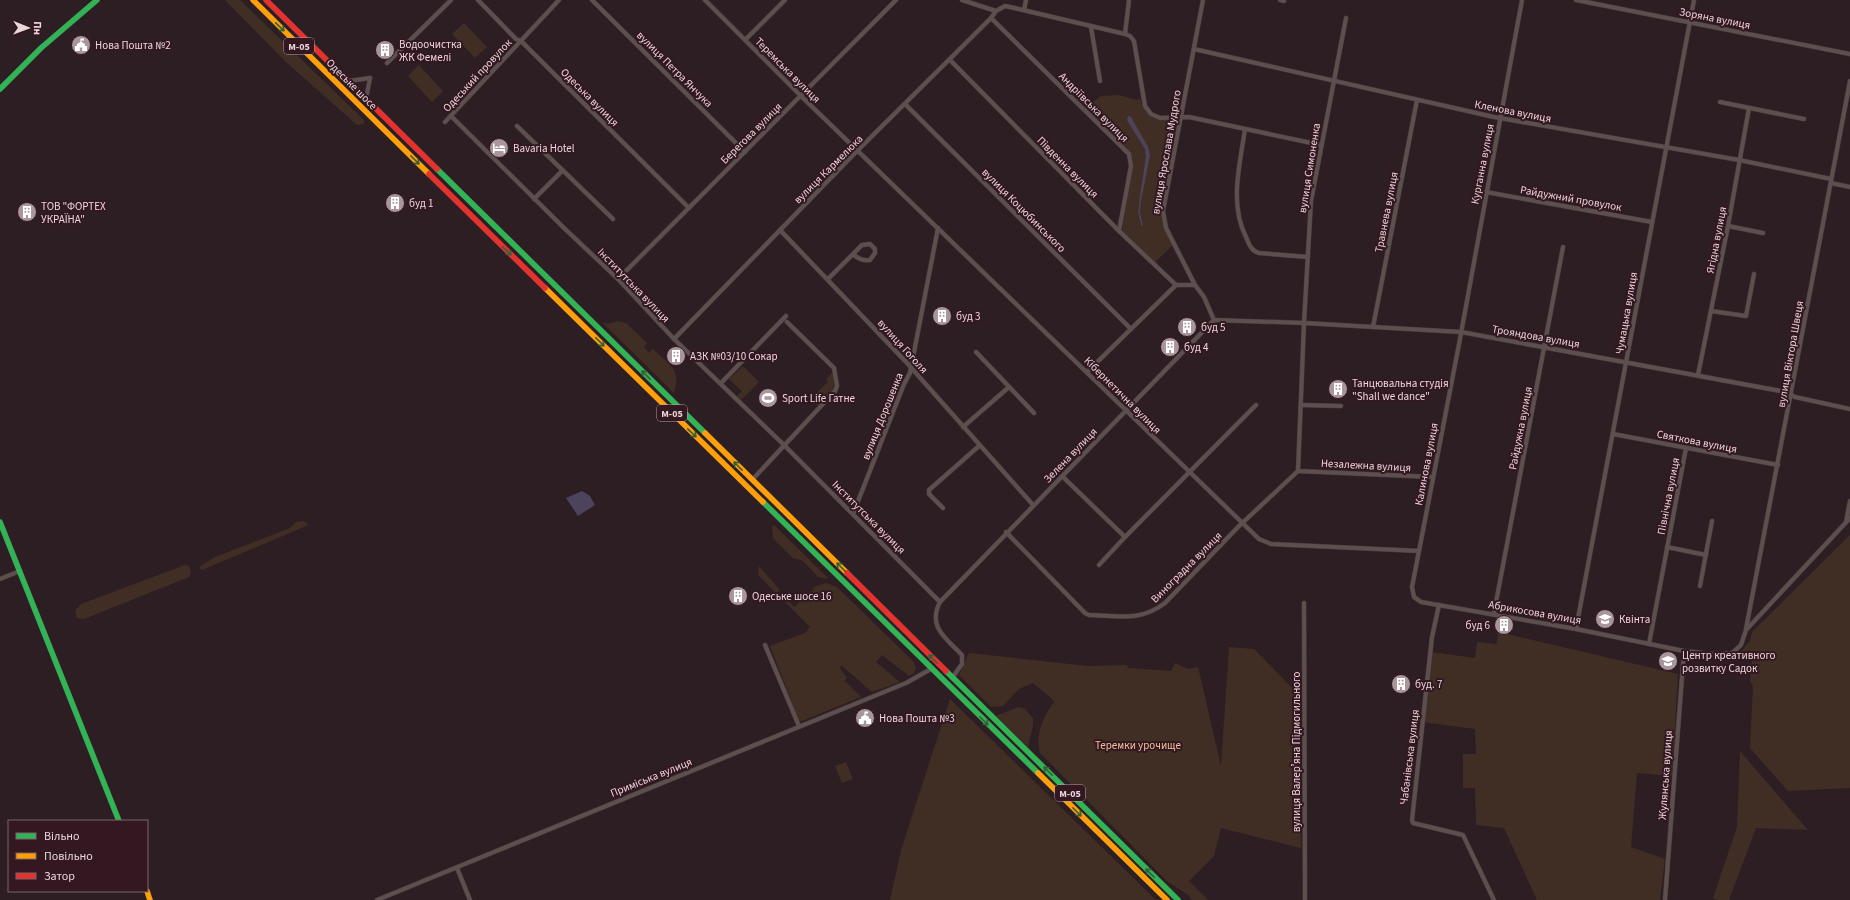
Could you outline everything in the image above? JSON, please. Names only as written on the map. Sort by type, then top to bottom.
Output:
[{"type":"main road","points":[[0,89],[41,48],[98,0]]},
{"type":"main road","name":"Одеське шосе","points":[[252,0],[931,669]]},
{"type":"main road","name":"Одеське шосе","points":[[266,0],[752,480]]},
{"type":"main road","name":"М-05","points":[[752,480],[1178,900]]},
{"type":"main road","points":[[0,522],[119,820]]},
{"type":"main road","name":"М-05","points":[[931,669],[1166,900]]},
{"type":"street","points":[[387,63],[451,0]]},
{"type":"street","name":"Одеська вулиця","points":[[478,0],[689,208]]},
{"type":"street","name":"Одеський провулок","points":[[446,122],[559,0]]},
{"type":"street","name":"вулиця Петра Янчука","points":[[592,0],[745,152]]},
{"type":"street","name":"Теремська вулиця","points":[[705,0],[858,151]]},
{"type":"street","points":[[745,40],[785,0]]},
{"type":"street","name":"Берегова вулиця","points":[[618,279],[896,0]]},
{"type":"street","points":[[962,0],[996,11],[1005,6],[1130,36],[1134,41],[1144,106],[1151,114],[1160,118],[1189,117],[1321,145]]},
{"type":"street","points":[[1024,10],[1026,0]]},
{"type":"street","points":[[1125,34],[1129,0]]},
{"type":"street","name":"вулиця Ярослава Мудрого","points":[[1203,0],[1163,211],[1163,220],[1196,285],[1204,297],[1214,320]]},
{"type":"street","name":"Курганна вулиця","points":[[1461,332],[1522,0]]},
{"type":"street","name":"Зоряна вулиця","points":[[1576,0],[1850,54]]},
{"type":"street","name":"Чумацька вулиця","points":[[1576,628],[1694,0]]},
{"type":"street","name":"вулиця Кармелюка","points":[[674,339],[858,151],[950,60],[996,11]]},
{"type":"street","name":"Андріївська вулиця","points":[[991,18],[1129,154],[1131,166],[1118,231]]},
{"type":"street","name":"вулиця Симоненка","points":[[1304,323],[1311,201],[1346,18]]},
{"type":"street","points":[[1091,26],[1100,81]]},
{"type":"street","name":"Кленова вулиця","points":[[1194,49],[1334,82],[1500,118],[1739,160],[1831,181],[1850,187]]},
{"type":"street","name":"Південна вулиця","points":[[950,60],[1118,231],[1176,285]]},
{"type":"street","points":[[348,81],[370,78],[366,99]]},
{"type":"street","name":"вулиця Віктора Швеця","points":[[1746,630],[1792,395],[1850,81]]},
{"type":"street","name":"Травнева вулиця","points":[[1373,327],[1417,100]]},
{"type":"street","points":[[1720,102],[1804,119]]},
{"type":"street","name":"вулиця Коцюбинського","points":[[905,104],[1131,328]]},
{"type":"street","name":"Ягідна вулиця","points":[[1698,375],[1728,226],[1749,108]]},
{"type":"street","name":"Інститутська вулиця","points":[[451,116],[534,199],[618,279],[674,339],[784,445],[940,602]]},
{"type":"street","points":[[517,126],[613,219]]},
{"type":"street","points":[[1245,129],[1237,204],[1239,220],[1250,245],[1253,250],[1259,253],[1308,257]]},
{"type":"street","name":"Кібернетична вулиця","points":[[858,151],[1259,539],[1271,544],[1419,551]]},
{"type":"street","points":[[534,199],[562,171]]},
{"type":"street","name":"Райдужний провулок","points":[[1486,192],[1652,222]]},
{"type":"street","points":[[1728,226],[1763,233]]},
{"type":"street","name":"вулиця Дорошенка","points":[[853,514],[911,369],[938,228]]},
{"type":"street","name":"вулиця Гоголя","points":[[780,230],[828,278],[1033,505]]},
{"type":"street","points":[[828,278],[862,245],[870,244],[875,249],[875,253],[870,260],[865,261],[858,259],[853,254]]},
{"type":"street","name":"Райдужна вулиця","points":[[1494,613],[1563,247]]},
{"type":"street","points":[[1711,311],[1746,316],[1754,274]]},
{"type":"street","points":[[1087,372],[1176,285],[1196,285]]},
{"type":"street","points":[[721,383],[786,316]]},
{"type":"street","name":"Трояндова вулиця","points":[[1214,320],[1304,323],[1461,332],[1786,392],[1792,395],[1850,409]]},
{"type":"street","name":"Зелена вулиця","points":[[940,602],[1006,532],[1214,320]]},
{"type":"street","points":[[752,480],[835,391],[837,386],[834,368],[787,322]]},
{"type":"street","points":[[1298,471],[1304,323]]},
{"type":"street","name":"Калинова вулиця","points":[[1416,600],[1412,587],[1461,332]]},
{"type":"street","points":[[976,352],[1034,413]]},
{"type":"street","points":[[963,427],[1009,387]]},
{"type":"street","points":[[1099,565],[1256,404]]},
{"type":"street","points":[[1301,405],[1341,406]]},
{"type":"street","name":"Святкова вулиця","points":[[1613,434],[1778,466]]},
{"type":"street","points":[[943,508],[929,494],[930,490],[979,446]]},
{"type":"street","name":"Північна вулиця","points":[[1649,644],[1686,448]]},
{"type":"street","name":"Незалежна вулиця","points":[[1298,471],[1432,477]]},
{"type":"street","name":"Виноградна вулиця","points":[[1006,532],[1085,613],[1090,615],[1138,617],[1153,612],[1165,603],[1242,523],[1298,471]]},
{"type":"street","points":[[1062,476],[1125,537]]},
{"type":"street","points":[[1846,522],[1850,502]]},
{"type":"street","name":"Абрикосова вулиця","points":[[1416,600],[1576,628],[1684,651],[1712,654],[1732,653],[1741,645],[1746,630],[1850,518]]},
{"type":"street","points":[[1700,586],[1712,521]]},
{"type":"street","name":"Північна вулиця","points":[[1667,547],[1706,555]]},
{"type":"street","points":[[0,580],[20,571]]},
{"type":"street","points":[[940,602],[935,614],[936,625],[962,655],[962,664],[952,678]]},
{"type":"street","name":"вулиця Валерʼяна Підмогильного","points":[[1304,603],[1305,900]]},
{"type":"street","name":"Чабанівська вулиця","points":[[1439,605],[1432,637],[1412,820],[1413,823],[1463,835],[1494,900]]},
{"type":"street","points":[[765,644],[799,726]]},
{"type":"street","name":"Жулянська вулиця","points":[[1665,900],[1684,651]]},
{"type":"street","name":"Приміська вулиця","points":[[377,900],[912,680],[931,669]]},
{"type":"street","points":[[457,868],[470,900]]},
{"type":"green space","points":[[225,0],[240,0],[364,120],[364,124],[357,125],[286,62]]},
{"type":"green space","points":[[464,23],[487,47],[475,58],[452,34]]},
{"type":"green space","points":[[419,65],[443,91],[432,102],[408,76]]},
{"type":"green space","points":[[1119,95],[1137,100],[1140,98],[1143,108],[1147,114],[1152,117],[1172,121],[1177,124],[1161,210],[1164,229],[1173,245],[1154,263],[1122,231],[1133,159],[1130,153],[1085,108],[1101,96]]},
{"type":"green space","points":[[617,321],[626,323],[647,343],[644,347],[649,353],[653,349],[669,364],[675,373],[676,378],[674,393],[602,322],[608,324]]},
{"type":"green space","points":[[743,366],[759,382],[741,400],[737,396],[742,391],[729,379]]},
{"type":"green space","points":[[833,371],[834,383],[832,391],[818,406],[813,400],[813,396],[828,382],[826,380]]},
{"type":"green space","points":[[304,521],[308,525],[202,570],[199,567],[215,557],[290,528],[296,522]]},
{"type":"green space","points":[[774,525],[827,577],[827,579],[818,577],[803,561],[793,558],[773,538],[772,526]]},
{"type":"green space","points":[[1850,535],[1850,788],[1788,791],[1750,748],[1753,686],[1750,681],[1752,659],[1736,657],[1750,641],[1752,632]]},
{"type":"green space","points":[[185,565],[189,566],[191,573],[189,577],[84,619],[77,618],[75,611],[81,604]]},
{"type":"green space","points":[[759,566],[780,590],[778,592],[781,596],[783,594],[794,607],[800,602],[798,598],[814,590],[813,587],[827,583],[838,588],[913,661],[916,667],[914,673],[909,676],[882,655],[876,662],[900,682],[872,692],[841,665],[840,669],[847,677],[845,681],[861,697],[802,721],[799,720],[770,646],[805,633],[810,627],[758,575]]},
{"type":"green space","points":[[1498,632],[1678,674],[1672,776],[1637,773],[1631,847],[1665,859],[1660,900],[1537,900],[1504,828],[1476,825],[1475,788],[1463,788],[1463,754],[1476,754],[1475,729],[1422,722],[1431,652],[1475,658],[1477,642],[1497,644]]},
{"type":"green space","name":"Теремки урочище","points":[[1229,647],[1254,649],[1298,694],[1301,848],[1221,828],[1214,856],[1189,881],[1208,900],[1192,900],[1188,895],[1167,881],[1040,753],[1039,732],[1046,714],[1054,702],[1051,698],[1033,683],[1019,689],[1003,706],[991,707],[959,675],[969,653],[1088,666],[1127,665],[1128,668],[1171,671],[1175,663],[1188,669],[1198,667],[1221,766]]},
{"type":"green space","points":[[950,699],[1156,900],[890,900],[901,850]]},
{"type":"green space","points":[[1018,707],[1024,708],[1033,718],[1028,747],[996,716]]},
{"type":"green space","points":[[1740,751],[1808,830],[1756,828],[1729,900],[1717,900],[1713,898],[1737,827]]},
{"type":"green space","points":[[846,762],[853,779],[842,783],[835,766]]},
{"type":"shaded area","points":[[1128,116],[1131,117],[1148,147],[1150,155],[1142,196],[1140,196],[1146,156],[1145,149],[1127,120]]},
{"type":"shaded area","points":[[582,491],[590,496],[595,505],[578,516],[566,498]]},
{"type":"waterway","points":[[1141,194],[1139,212],[1142,225]]},
{"type":"traffic: fast","points":[[0,89],[41,48],[97,0]]},
{"type":"traffic: fast","points":[[437,169],[705,433]]},
{"type":"traffic: fast","points":[[763,502],[1038,773]]},
{"type":"traffic: fast","points":[[0,522],[119,820]]},
{"type":"traffic: fast","points":[[946,671],[1178,900]]},
{"type":"traffic: slow","points":[[253,0],[429,174]]},
{"type":"traffic: slow","points":[[545,288],[763,502]]},
{"type":"traffic: slow","points":[[705,433],[847,573]]},
{"type":"traffic: slow","points":[[1038,773],[1167,900]]},
{"type":"traffic: slow","points":[[147,892],[150,900]]},
{"type":"traffic: jam","points":[[266,0],[437,169]]},
{"type":"traffic: jam","points":[[429,174],[545,288]]},
{"type":"traffic: jam","points":[[847,573],[946,671]]},
{"type":"place","name":"Нова Пошта №2","points":[[81,45]]},
{"type":"place","name":"Водоочистка ЖК Фемелі","points":[[385,50]]},
{"type":"place","name":"Bavaria Hotel","points":[[499,148]]},
{"type":"place","name":"буд 1","points":[[395,203]]},
{"type":"place","name":"ТОВ \"ФОРТЕХ УКРАЇНА\"","points":[[27,212]]},
{"type":"place","name":"буд 3","points":[[942,316]]},
{"type":"place","name":"буд 5","points":[[1187,327]]},
{"type":"place","name":"буд 4","points":[[1170,347]]},
{"type":"place","name":"АЗК №03/10 Сокар","points":[[676,356]]},
{"type":"place","name":"Танцювальна студія \"Shall we dance\"","points":[[1338,389]]},
{"type":"place","name":"Sport Life Гатне","points":[[768,398]]},
{"type":"place","name":"Одеське шосе 16","points":[[738,596]]},
{"type":"place","name":"Квінта","points":[[1605,619]]},
{"type":"place","name":"буд 6","points":[[1504,625]]},
{"type":"place","name":"Центр креативного розвитку Садок","points":[[1668,661]]},
{"type":"place","name":"буд. 7","points":[[1401,684]]},
{"type":"place","name":"Нова Пошта №3","points":[[865,718]]}]
